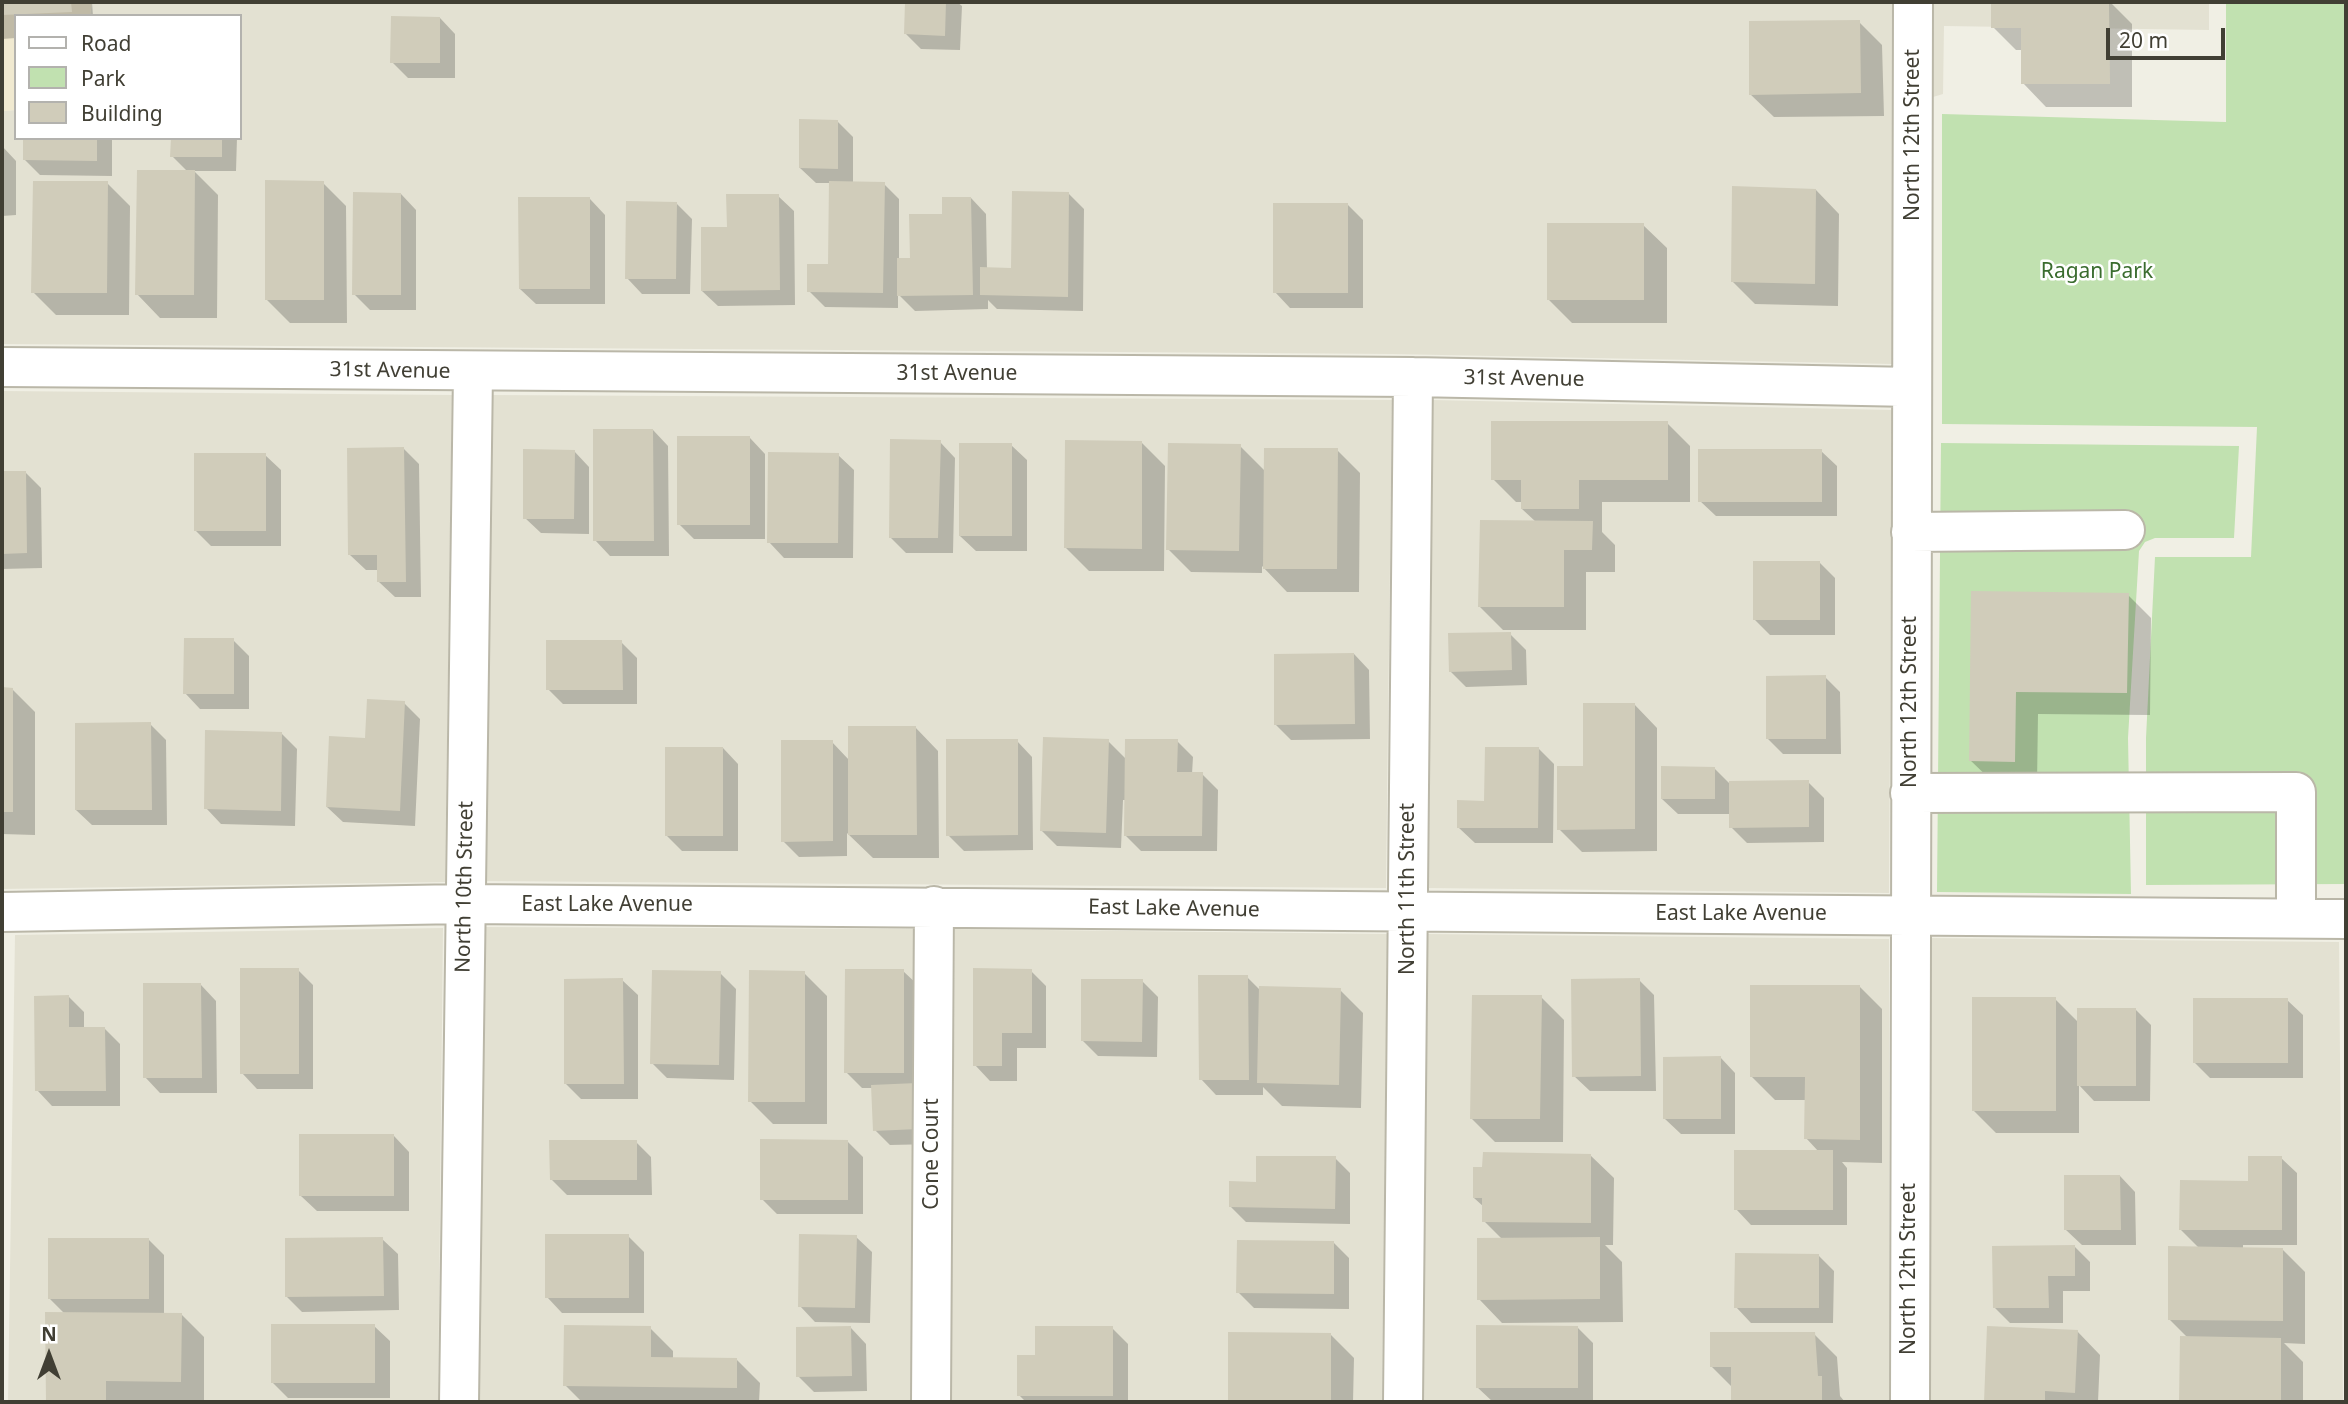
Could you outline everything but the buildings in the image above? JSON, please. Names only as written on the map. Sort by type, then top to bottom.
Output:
[{"type":"street","name":"North 12th Street","points":[[1910,1402],[1913,2]]},
{"type":"street","name":"31st Avenue","points":[[2,367],[1413,377],[1912,387]]},
{"type":"street","name":"North 10th Street","points":[[458,1402],[473,372]]},
{"type":"street","name":"North 11th Street","points":[[1403,1402],[1413,377]]},
{"type":"street","points":[[1912,533],[2125,530]]},
{"type":"street","points":[[1910,793],[2296,792],[2296,918]]},
{"type":"street","name":"East Lake Avenue","points":[[2,912],[464,904],[2346,919]]},
{"type":"street","name":"Cone Court","points":[[931,1402],[934,906]]},
{"type":"shaded area","points":[[2,2],[92,2],[90,14],[14,14],[14,110],[2,111]]},
{"type":"shaded area","points":[[92,2],[1893,2],[1892,364],[1392,354],[2,344],[2,111],[14,110],[14,140],[242,140],[242,14],[90,14]]},
{"type":"shaded area","points":[[1933,2],[2209,2],[2209,30],[1944,26],[1943,94],[1933,97]]},
{"type":"shaded area","points":[[2,391],[452,395],[445,882],[2,889]]},
{"type":"shaded area","points":[[493,395],[1392,400],[1386,888],[485,881]]},
{"type":"shaded area","points":[[1433,400],[1892,410],[1889,893],[1427,888]]},
{"type":"shaded area","points":[[484,927],[914,929],[911,1402],[479,1402]]},
{"type":"shaded area","points":[[443,928],[438,1402],[8,1402],[15,935]]},
{"type":"shaded area","points":[[955,929],[1387,934],[1382,1402],[951,1402]]},
{"type":"shaded area","points":[[1428,934],[1889,939],[1889,1402],[1422,1402]]},
{"type":"shaded area","points":[[1930,938],[2339,942],[2343,1402],[1930,1402]]},
{"type":"green space","name":"Ragan Park","points":[[2226,2],[2346,2],[2346,884],[2146,885],[2146,738],[2155,557],[2251,557],[2257,427],[1942,424],[1942,114],[2226,122]]},
{"type":"green space","points":[[1941,443],[2239,446],[2234,538],[2155,538],[2145,542],[2139,551],[2128,738],[2131,894],[1937,892]]}]
